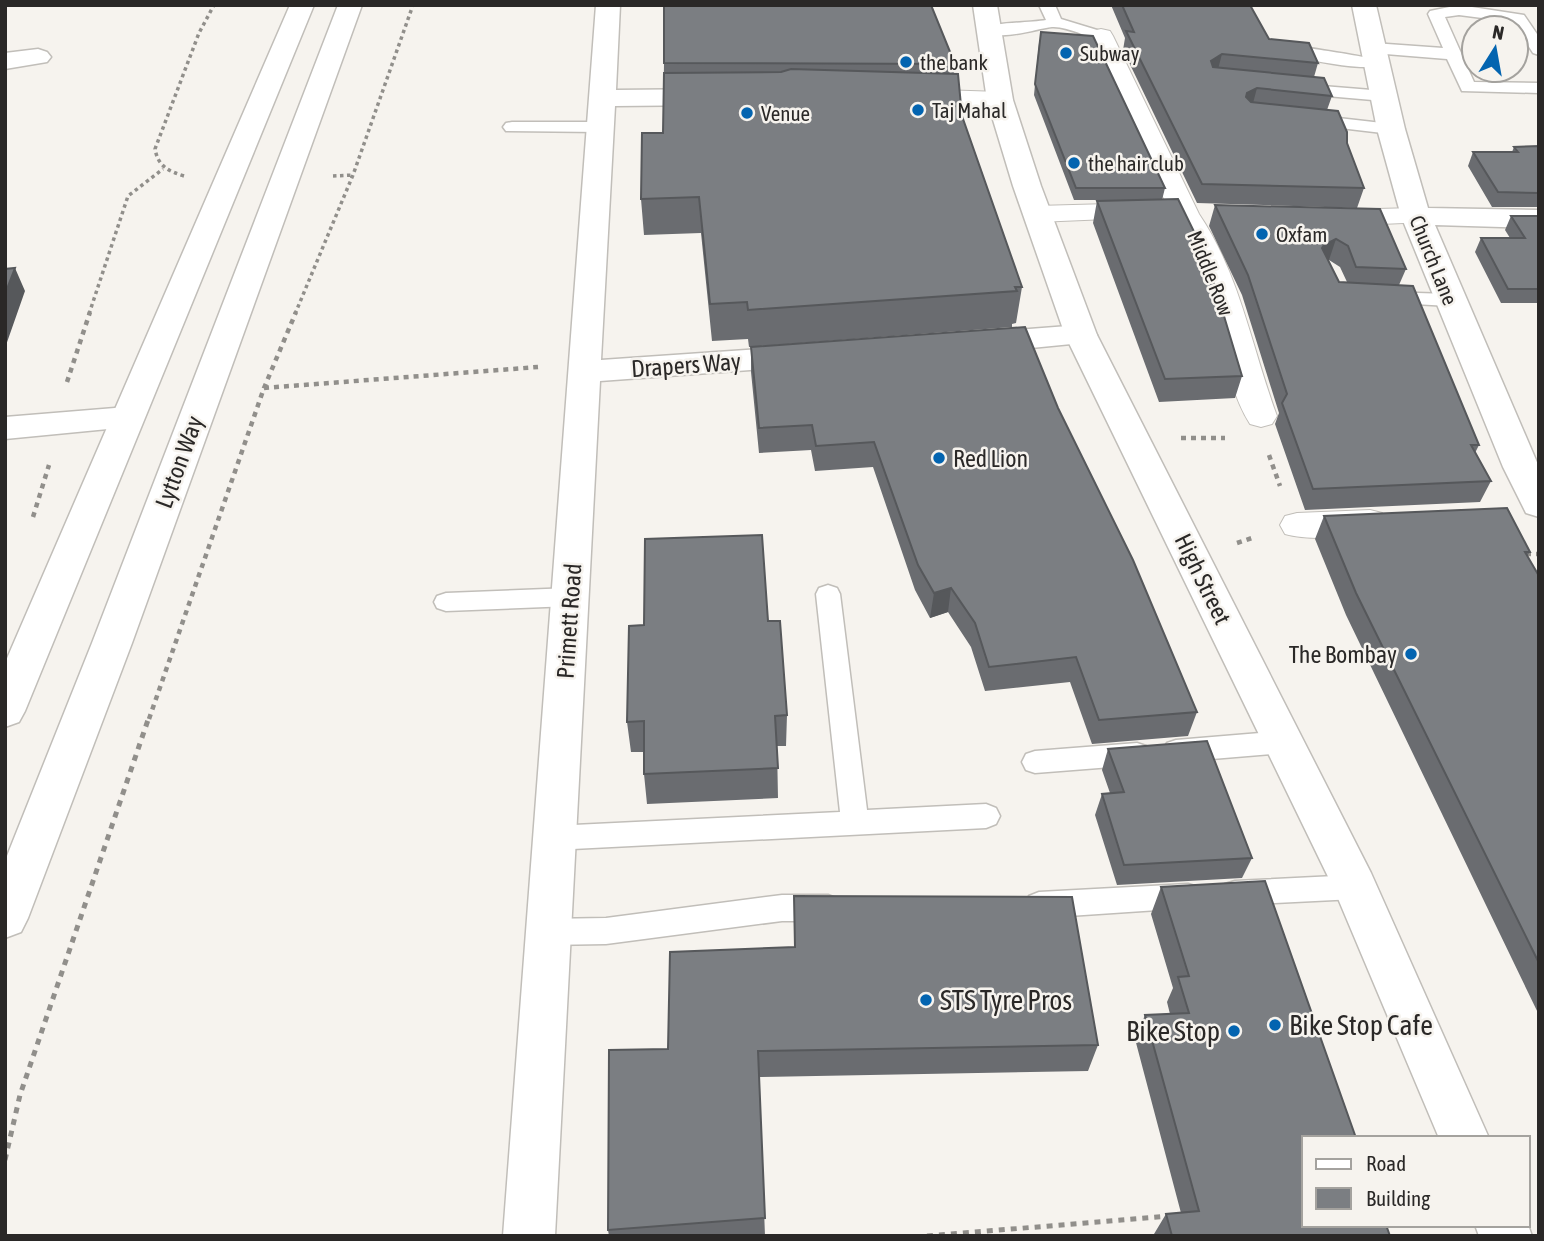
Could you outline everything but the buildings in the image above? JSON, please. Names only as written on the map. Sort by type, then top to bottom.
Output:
[{"type":"street","points":[[5,711],[302,5]]},
{"type":"street","name":"Lytton Way","points":[[5,918],[350,5]]},
{"type":"street","name":"Primett Road","points":[[528,1236],[608,5]]},
{"type":"street","name":"Church Lane","points":[[1364,5],[1391,129],[1416,216],[1449,300],[1539,504]]},
{"type":"street","name":"High Street","points":[[987,17],[1000,100],[1037,214],[1082,335],[1355,887],[1463,1136]]},
{"type":"street","name":"Middle Row","points":[[1101,36],[1224,296],[1243,366],[1264,427]]},
{"type":"street","points":[[5,61],[38,57]]},
{"type":"street","points":[[602,99],[740,96]]},
{"type":"street","points":[[887,97],[1000,100]]},
{"type":"street","points":[[1037,214],[1184,212],[1217,215]]},
{"type":"street","points":[[1307,217],[1539,219]]},
{"type":"street","points":[[943,345],[1082,335]]},
{"type":"street","name":"Drapers Way","points":[[584,372],[833,354]]},
{"type":"street","points":[[5,428],[127,418]]},
{"type":"street","points":[[1297,525],[1403,521]]},
{"type":"lane","points":[[987,17],[1027,29],[1055,22],[1047,5]]},
{"type":"lane","points":[[1539,51],[1518,18],[1490,12],[1459,10],[1436,14],[1468,87],[1539,88]]},
{"type":"lane","name":"Middle Row","points":[[1055,22],[1101,36]]},
{"type":"lane","points":[[1271,47],[1334,59],[1374,55],[1452,54]]},
{"type":"lane","points":[[1287,88],[1384,96]]},
{"type":"lane","points":[[1290,118],[1391,129]]},
{"type":"lane","points":[[512,127],[599,127]]},
{"type":"lane","points":[[1366,297],[1449,300]]},
{"type":"lane","points":[[828,594],[855,823]]},
{"type":"lane","points":[[446,601],[571,597]]},
{"type":"lane","points":[[1035,762],[1284,742]]},
{"type":"lane","points":[[553,838],[986,816]]},
{"type":"lane","points":[[1007,906],[1355,887]]},
{"type":"lane","points":[[547,932],[606,931],[782,908],[848,907]]},
{"type":"path","points":[[190,177],[163,169],[156,159],[155,149],[199,33],[214,5]]},
{"type":"path","points":[[5,1160],[24,1082],[264,388],[353,175],[414,5]]},
{"type":"path","points":[[31,521],[51,459],[52,424],[128,196],[163,169]]},
{"type":"path","points":[[322,176],[353,175]]},
{"type":"path","points":[[264,388],[536,367],[584,372]]},
{"type":"path","points":[[1132,438],[1264,427],[1272,464],[1297,525],[1193,556]]},
{"type":"path","points":[[927,1236],[1183,1215]]},
{"type":"place","name":"Subway","points":[[1066,53]]},
{"type":"place","name":"the bank","points":[[906,62]]},
{"type":"place","name":"Taj Mahal","points":[[918,110]]},
{"type":"place","name":"Venue","points":[[747,113]]},
{"type":"place","name":"the hair club","points":[[1074,163]]},
{"type":"place","name":"Oxfam","points":[[1262,234]]},
{"type":"place","name":"Red Lion","points":[[939,458]]},
{"type":"place","name":"The Bombay","points":[[1411,654]]},
{"type":"place","name":"STS Tyre Pros","points":[[926,1000]]},
{"type":"place","name":"Bike Stop Cafe","points":[[1275,1025]]},
{"type":"place","name":"Bike Stop","points":[[1234,1031]]}]
